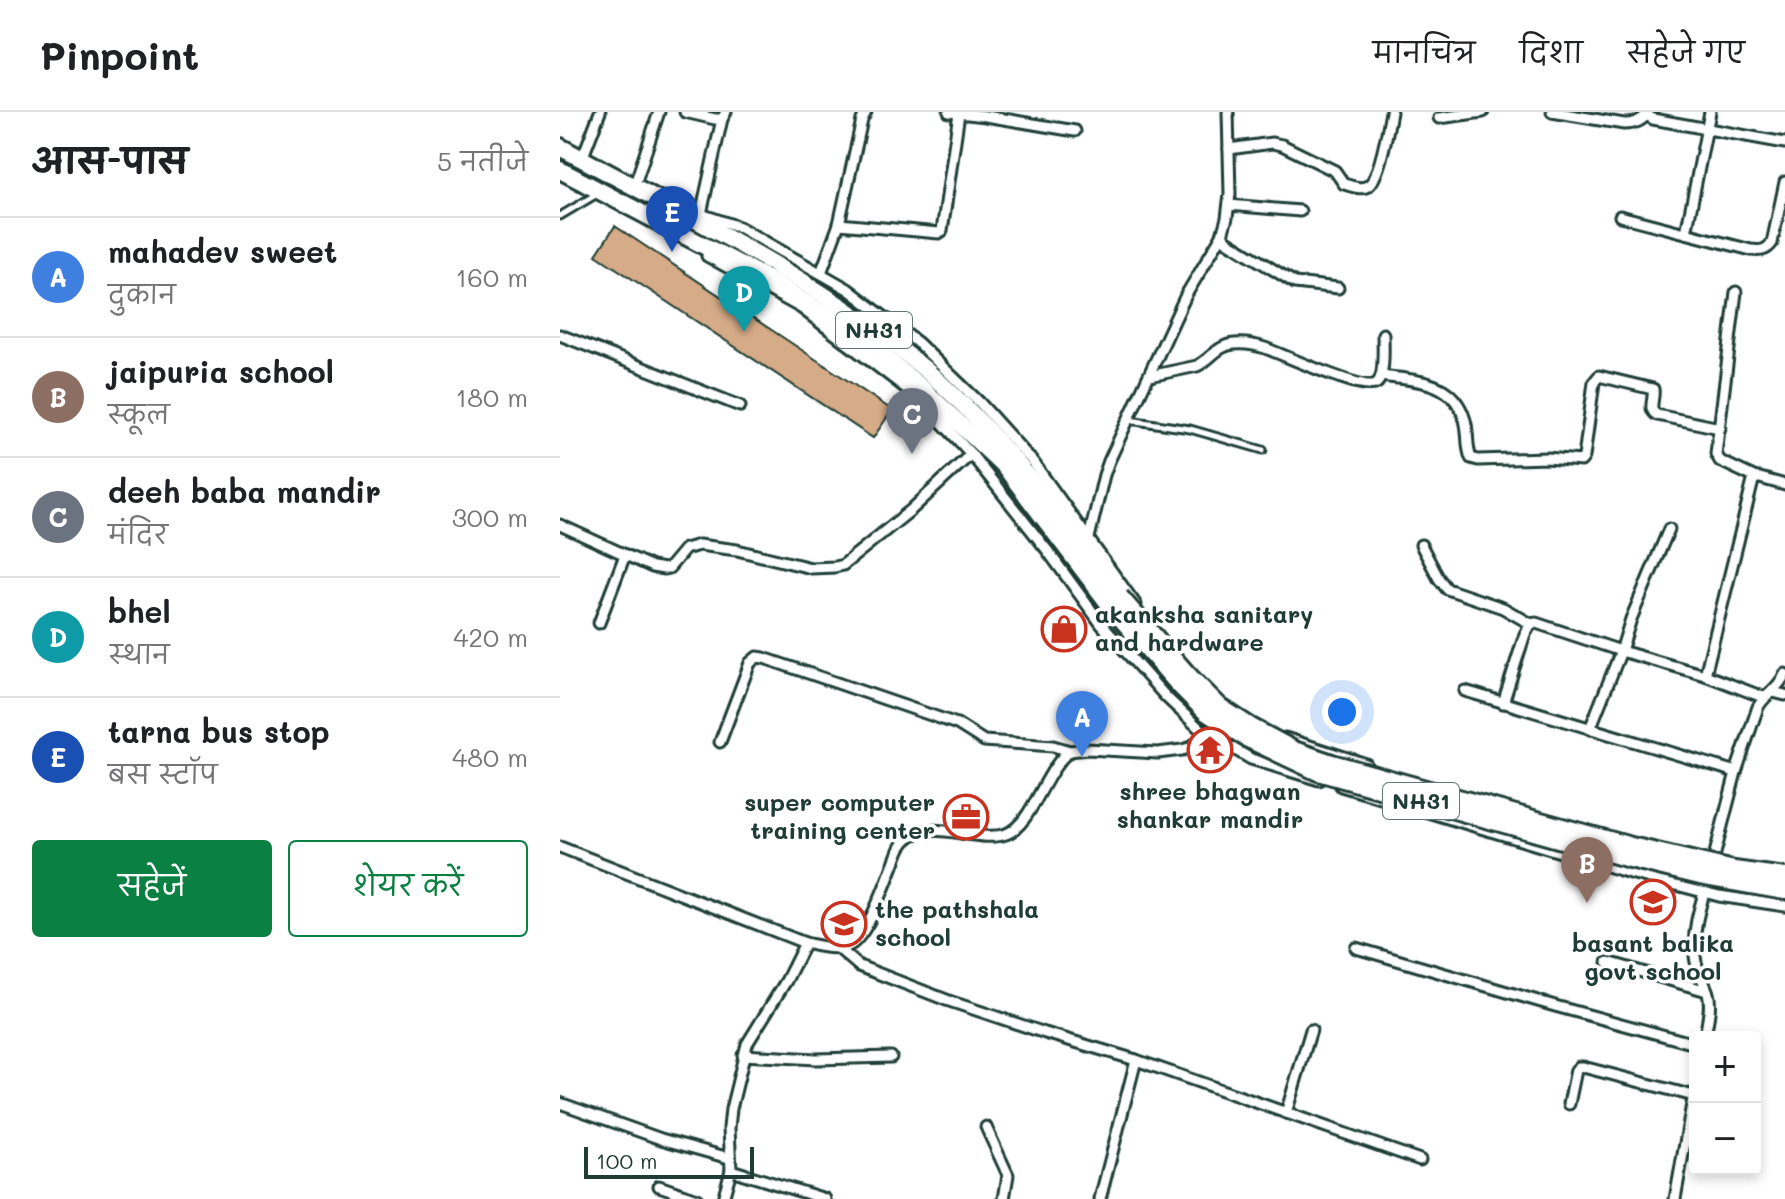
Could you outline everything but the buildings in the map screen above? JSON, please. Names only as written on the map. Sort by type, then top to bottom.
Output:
[{"type":"highway","name":"NH31","points":[[560,147],[772,263],[893,343],[929,373],[1009,452],[1043,492],[1116,602],[1220,707],[1251,727],[1294,750],[1332,763],[1631,846],[1734,870],[1785,877]]},
{"type":"highway","name":"NH31","points":[[560,170],[775,283],[881,354],[958,420],[1005,467],[1116,602],[1177,683],[1206,712],[1246,738],[1318,772],[1626,858],[1700,876],[1785,891]]},
{"type":"street","points":[[582,159],[600,112]]},
{"type":"street","points":[[634,187],[659,112]]},
{"type":"street","points":[[685,112],[715,119],[724,115]]},
{"type":"street","points":[[821,273],[839,224],[866,112]]},
{"type":"street","points":[[949,112],[975,113],[1075,131]]},
{"type":"street","points":[[1089,538],[1104,475],[1128,420],[1186,295],[1222,235],[1229,205],[1228,112]]},
{"type":"street","points":[[1229,149],[1272,143],[1282,145],[1335,171],[1344,184],[1364,188],[1378,167],[1391,112]]},
{"type":"street","points":[[1439,118],[1483,112]]},
{"type":"street","points":[[1552,112],[1624,124],[1640,121],[1646,114],[1653,119],[1785,143]]},
{"type":"street","points":[[1686,233],[1710,112]]},
{"type":"street","points":[[839,224],[905,231],[942,231],[959,113]]},
{"type":"street","points":[[701,214],[724,115]]},
{"type":"street","points":[[1620,216],[1761,251],[1772,243],[1785,182]]},
{"type":"street","points":[[655,198],[739,227],[848,289],[918,343],[980,403],[1033,462],[1138,608],[1193,673],[1230,708],[1278,735],[1344,758],[1636,842],[1785,870]]},
{"type":"street","points":[[1229,205],[1300,211]]},
{"type":"street","points":[[644,214],[694,249],[801,308],[920,399],[971,454],[1102,625],[1166,697],[1206,734],[1251,759],[1630,873],[1704,892],[1785,906]]},
{"type":"street","points":[[1222,235],[1295,283],[1338,288]]},
{"type":"street","points":[[1736,292],[1717,458],[1756,478],[1785,485]]},
{"type":"street","points":[[1150,376],[1197,366],[1219,349],[1235,344],[1264,348],[1351,382],[1376,385],[1381,376],[1383,334]]},
{"type":"street","points":[[560,335],[740,406]]},
{"type":"street","points":[[1381,376],[1433,384],[1450,394],[1464,415],[1471,458],[1478,460],[1547,458],[1581,461],[1594,382],[1599,376],[1653,389],[1651,408],[1657,415],[1720,428]]},
{"type":"street","points":[[560,525],[652,567],[664,569],[673,565],[691,546],[715,546],[811,568],[835,567],[850,560],[937,487],[971,454]]},
{"type":"street","points":[[1705,675],[1756,478]]},
{"type":"street","points":[[1590,729],[1669,529]]},
{"type":"street","points":[[1421,545],[1447,589],[1503,608],[1531,624],[1543,625],[1768,695],[1785,695]]},
{"type":"street","points":[[599,623],[625,555]]},
{"type":"street","points":[[1503,703],[1531,624]]},
{"type":"street","points":[[720,742],[750,663],[757,657],[957,724],[984,741],[1053,746],[1070,751],[1158,753],[1189,748],[1230,708]]},
{"type":"street","points":[[1706,1031],[1710,1002],[1697,968],[1694,943],[1704,892],[1736,772],[1758,707],[1785,674]]},
{"type":"street","points":[[1465,691],[1736,772]]},
{"type":"street","points":[[560,847],[805,943],[838,948],[849,945],[861,935],[904,841],[911,835],[925,831],[1006,834],[1020,823],[1058,763],[1070,751]]},
{"type":"street","points":[[723,1199],[731,1170],[731,1109],[743,1055],[805,943]]},
{"type":"street","points":[[838,948],[859,966],[873,973],[1045,1033],[1136,1060],[1420,1160]]},
{"type":"street","points":[[1356,948],[1689,1042]]},
{"type":"street","points":[[1608,962],[1707,991]]},
{"type":"street","points":[[1286,1113],[1311,1030]]},
{"type":"street","points":[[743,1055],[816,1059],[891,1057]]},
{"type":"street","points":[[1100,1199],[1136,1060]]},
{"type":"street","points":[[1569,1104],[1579,1067],[1689,1092]]},
{"type":"street","points":[[560,1103],[661,1139],[729,1158]]},
{"type":"street","points":[[1675,1199],[1692,1103]]},
{"type":"street","points":[[986,1127],[1008,1175],[1004,1199]]},
{"type":"street","points":[[731,1170],[825,1199]]},
{"type":"street","points":[[659,1186],[697,1199]]},
{"type":"lane","points":[[560,216],[601,192]]},
{"type":"lane","points":[[1128,420],[1190,429],[1263,450]]},
{"type":"place","name":"tarna bus stop","points":[[672,252]]},
{"type":"place","name":"bhel","points":[[744,332]]},
{"type":"place","name":"deeh baba mandir","points":[[912,454]]},
{"type":"place","name":"akanksha sanitary and hardware","points":[[1064,629]]},
{"type":"place","name":"shree bhagwan shankar mandir","points":[[1210,750]]},
{"type":"place","name":"mahadev sweet","points":[[1082,757]]},
{"type":"place","name":"super computer training center","points":[[966,817]]},
{"type":"place","name":"basant balika govt school","points":[[1653,902]]},
{"type":"place","name":"jaipuria school","points":[[1587,903]]},
{"type":"place","name":"the pathshala school","points":[[844,924]]}]
